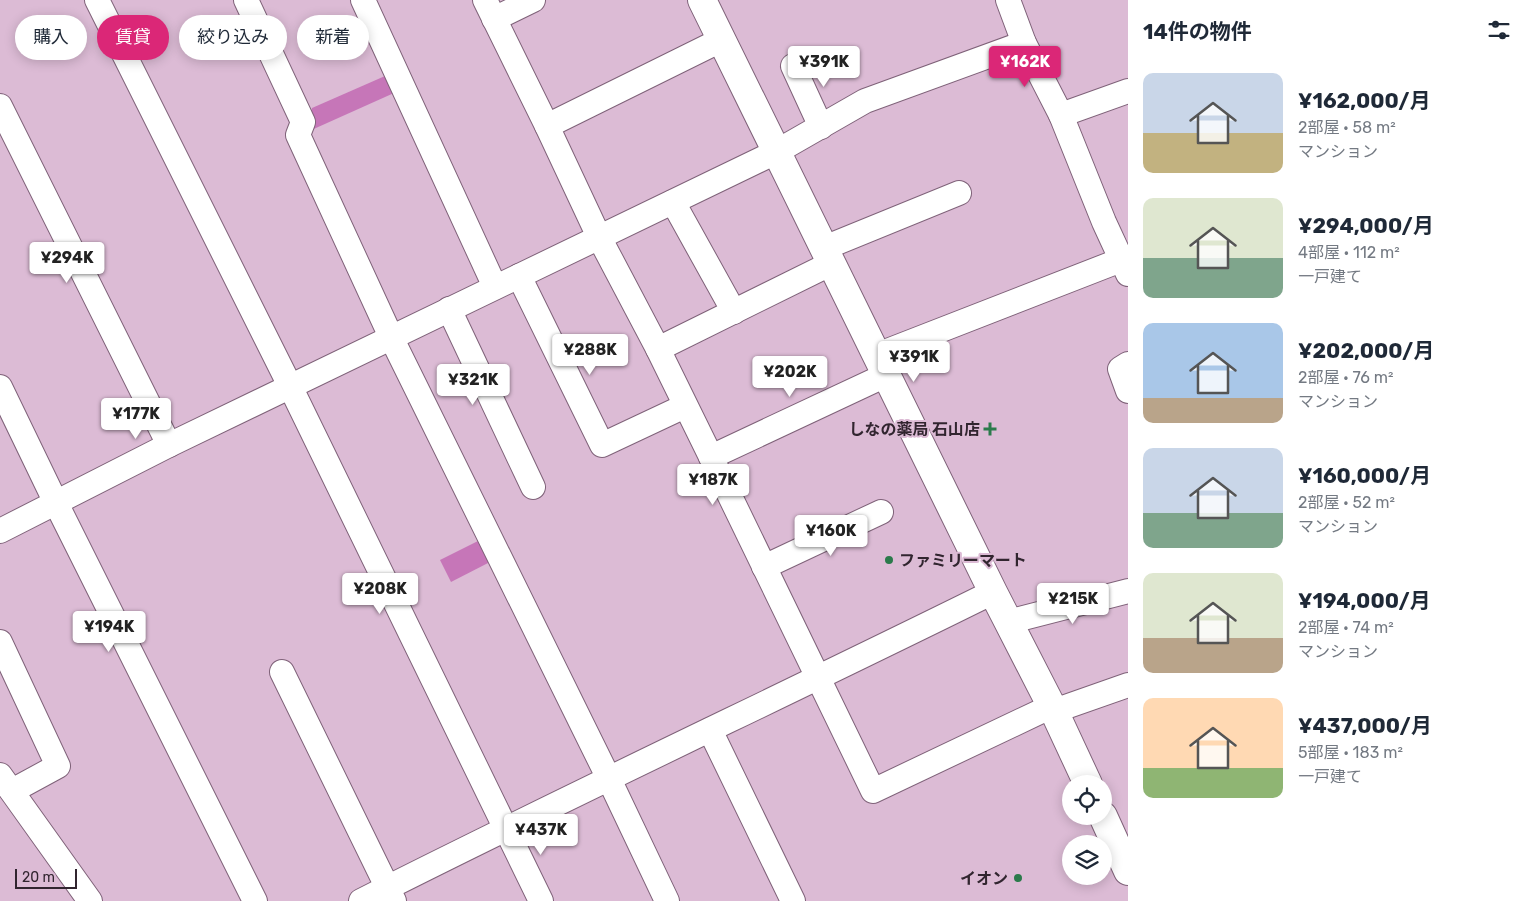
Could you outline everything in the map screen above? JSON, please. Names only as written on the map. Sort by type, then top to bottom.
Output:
[{"type":"street","points":[[97,0],[290,386],[540,901]]},
{"type":"street","points":[[246,0],[303,122],[298,135],[391,337],[609,779],[667,901]]},
{"type":"street","points":[[363,0],[495,287]]},
{"type":"street","points":[[533,0],[490,10],[599,237],[658,349],[873,791],[1053,709],[1128,685]]},
{"type":"street","points":[[702,0],[993,592],[1053,709],[1084,775]]},
{"type":"street","points":[[711,457],[881,365],[1125,267],[1104,222],[1060,115],[1024,43],[1008,0]]},
{"type":"street","points":[[547,126],[722,40]]},
{"type":"street","points":[[0,531],[169,445],[776,152],[865,101],[1024,43]]},
{"type":"street","points":[[793,66],[820,127]]},
{"type":"street","points":[[1060,115],[1128,91]]},
{"type":"street","points":[[0,106],[169,445]]},
{"type":"street","points":[[658,349],[734,312],[828,255],[958,193]]},
{"type":"street","points":[[673,202],[734,312]]},
{"type":"street","points":[[518,276],[602,445],[685,406]]},
{"type":"street","points":[[449,309],[533,487]]},
{"type":"street","points":[[1128,364],[1120,369],[1128,391]]},
{"type":"street","points":[[0,387],[255,901]]},
{"type":"street","points":[[764,567],[881,512]]},
{"type":"street","points":[[1008,622],[1128,591]]},
{"type":"street","points":[[361,901],[391,894],[506,828],[819,678],[993,592]]},
{"type":"street","points":[[0,642],[58,766],[6,783],[90,901]]},
{"type":"street","points":[[282,672],[391,894]]},
{"type":"street","points":[[710,730],[793,901]]},
{"type":"street","points":[[1107,825],[1128,871]]},
{"type":"shaded area","points":[[385,76],[394,93],[307,132],[312,108]]},
{"type":"shaded area","points":[[480,540],[490,562],[451,582],[440,560]]},
{"type":"place","name":"しなの薬局 石山店","points":[[990,429]]},
{"type":"place","name":"ファミリーマート","points":[[889,560]]},
{"type":"place","name":"イオン","points":[[1018,878]]}]
